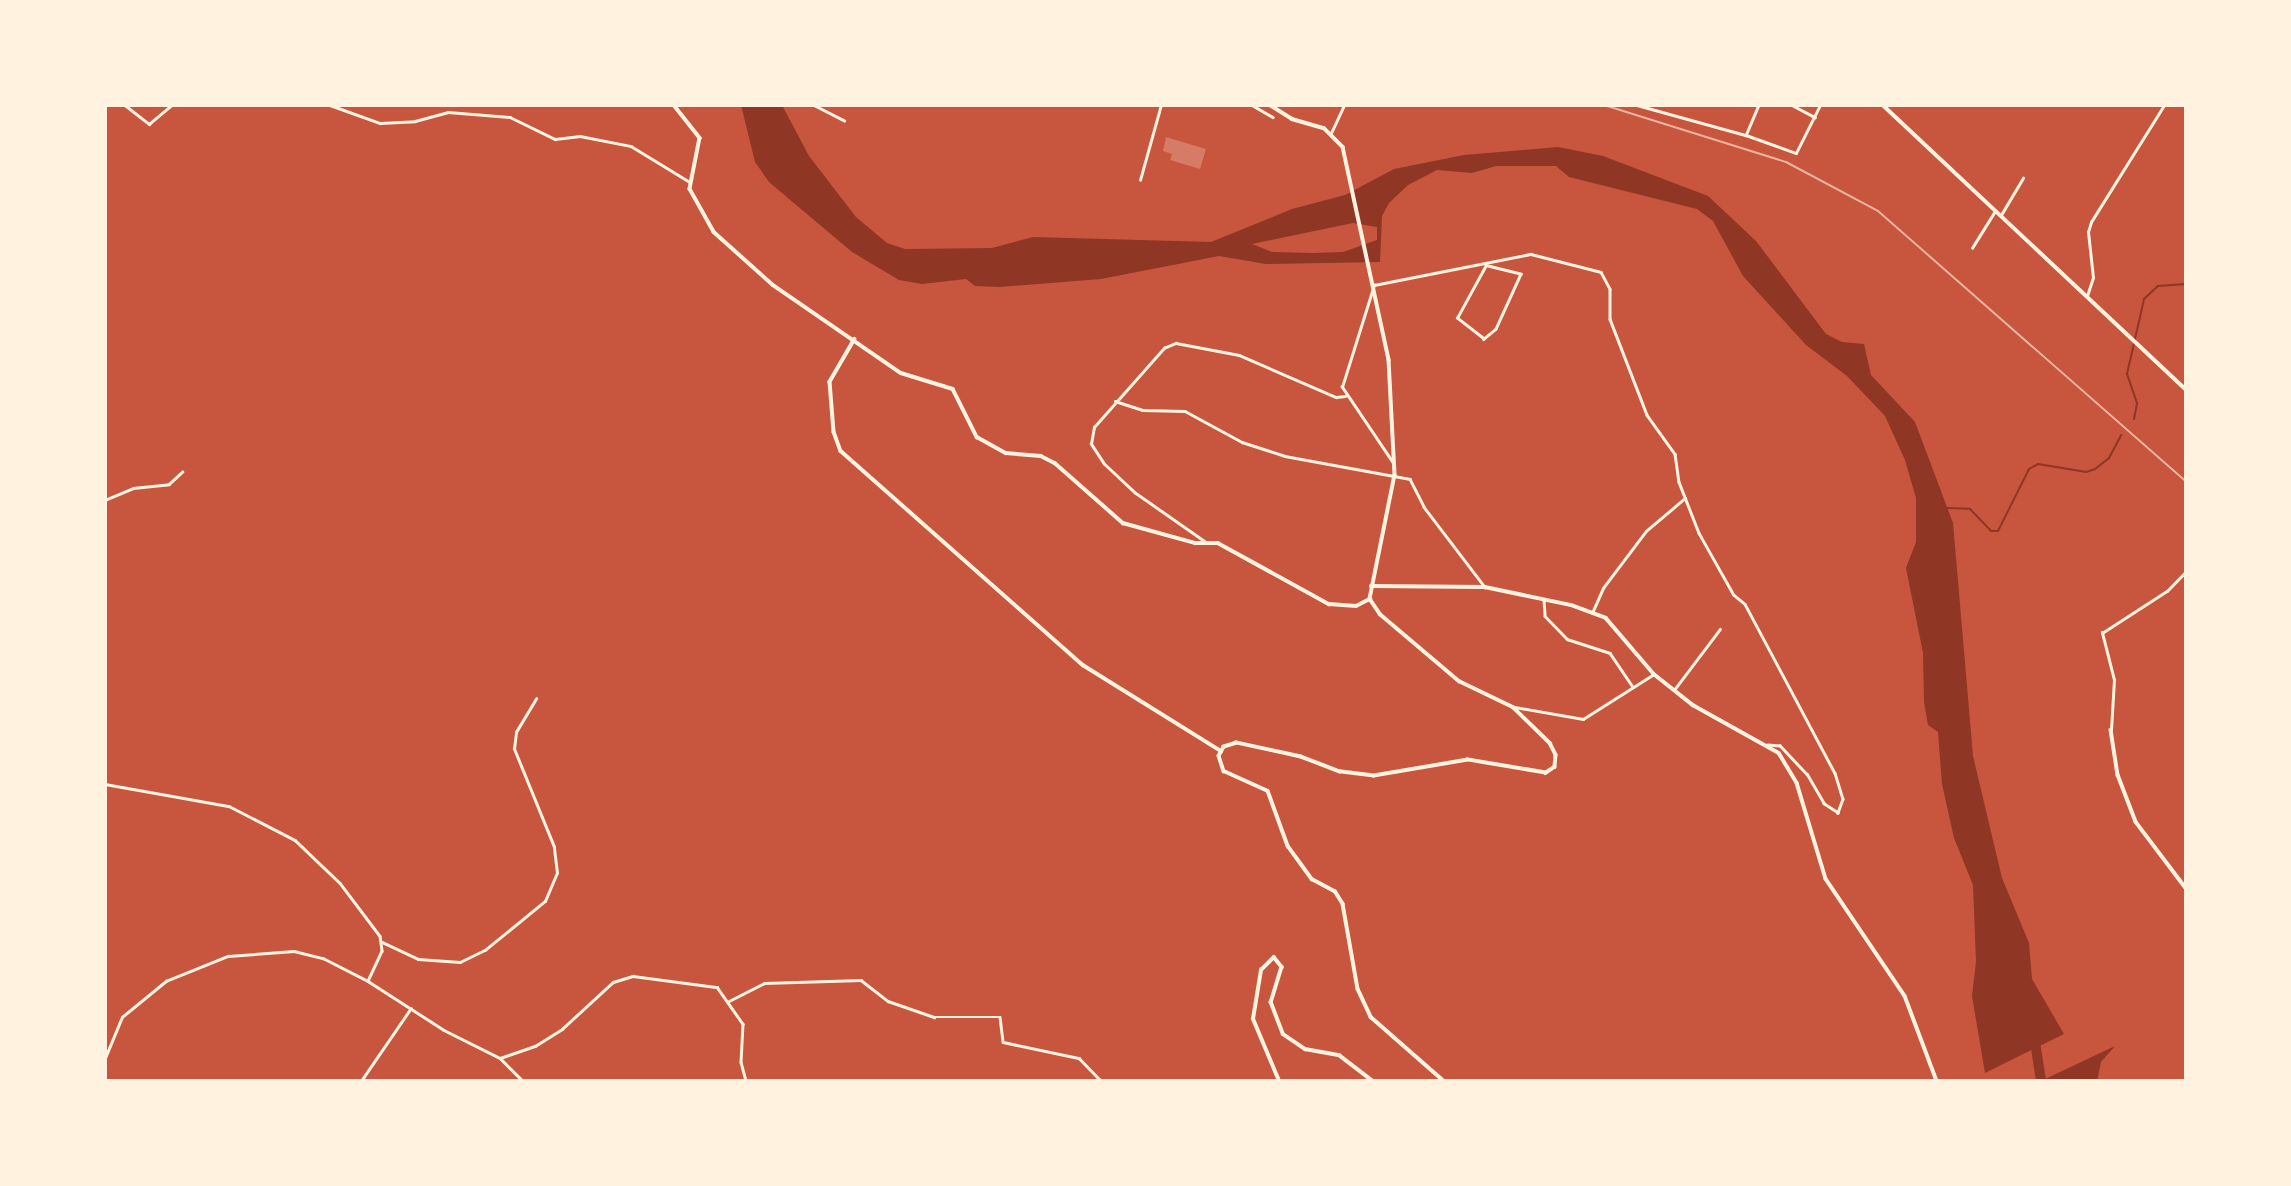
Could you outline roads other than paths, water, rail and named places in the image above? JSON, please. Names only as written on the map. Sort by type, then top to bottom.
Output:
[{"type":"main road","points":[[674,105],[700,138],[690,182],[692,196],[714,232],[743,262],[912,379],[953,389],[977,437],[1006,453],[1041,456],[1055,463],[1123,523],[1183,541],[1205,542],[1233,550],[1291,587],[1329,604],[1356,606],[1370,599]]},
{"type":"main road","points":[[1221,751],[1237,743],[1360,776],[1468,760],[1552,772],[1556,762],[1550,743],[1513,707],[1459,681],[1380,614],[1370,599],[1395,475],[1392,379],[1374,285],[1343,147],[1331,132],[1270,105]]},
{"type":"main road","points":[[1884,105],[2186,390]]},
{"type":"main road","points":[[855,339],[830,382],[834,432],[841,451],[1083,665],[1221,751]]},
{"type":"main road","points":[[1371,586],[1485,587],[1592,613],[1615,625],[1654,674],[1710,718],[1769,745],[1779,753],[1797,783],[1826,878],[1912,1009],[1937,1081]]},
{"type":"main road","points":[[2111,730],[2118,775],[2136,822],[2186,888]]},
{"type":"main road","points":[[1221,751],[1219,761],[1224,771],[1268,791],[1288,846],[1312,879],[1335,891],[1343,904],[1358,989],[1371,1017],[1444,1081]]},
{"type":"main road","points":[[1279,1081],[1253,1018],[1261,970],[1274,957],[1282,967],[1271,1002],[1283,1034],[1310,1051],[1339,1055],[1373,1081]]},
{"type":"street","points":[[125,105],[149,124],[172,105]]},
{"type":"street","points":[[331,105],[380,123],[407,123],[448,112],[510,117],[555,139],[580,136],[631,146],[690,182]]},
{"type":"street","points":[[814,105],[844,120]]},
{"type":"street","points":[[1140,180],[1161,105]]},
{"type":"street","points":[[1252,105],[1273,117]]},
{"type":"street","points":[[1331,132],[1344,105]]},
{"type":"street","points":[[1637,105],[1746,135],[1796,153],[1820,105]]},
{"type":"street","points":[[1746,135],[1759,105]]},
{"type":"street","points":[[1792,105],[1815,117]]},
{"type":"street","points":[[2087,297],[2093,278],[2088,232],[2091,222],[2164,105]]},
{"type":"street","points":[[2001,215],[2023,178]]},
{"type":"street","points":[[1972,248],[1995,211]]},
{"type":"street","points":[[1395,465],[1345,396],[1342,382],[1374,285],[1424,272],[1486,265],[1531,254],[1601,272],[1610,289],[1610,319],[1647,415],[1675,454],[1685,498],[1699,533],[1734,596],[1745,604],[1835,774],[1843,799],[1838,813],[1824,804],[1807,775],[1780,746],[1769,745]]},
{"type":"street","points":[[1486,265],[1521,274],[1496,329],[1484,339],[1457,318],[1486,265]]},
{"type":"street","points":[[1205,542],[1135,493],[1097,454],[1091,444],[1094,427],[1164,348],[1176,343],[1239,355],[1336,397],[1345,396]]},
{"type":"street","points":[[1115,401],[1149,411],[1185,411],[1242,442],[1285,456],[1410,479],[1424,507],[1485,587]]},
{"type":"street","points":[[105,500],[134,488],[169,484],[182,472]]},
{"type":"street","points":[[1592,613],[1603,588],[1646,531],[1685,498]]},
{"type":"street","points":[[2111,730],[2114,680],[2102,633],[2166,591],[2186,571]]},
{"type":"street","points":[[1545,600],[1545,616],[1567,639],[1610,653],[1633,687]]},
{"type":"street","points":[[1674,690],[1720,629]]},
{"type":"street","points":[[1513,707],[1583,719],[1654,674]]},
{"type":"street","points":[[105,784],[229,806],[278,828],[340,883],[382,942],[418,959],[460,962],[485,950],[545,901],[555,883],[557,858],[514,749],[516,732],[536,699]]},
{"type":"street","points":[[368,981],[382,942]]},
{"type":"street","points":[[105,1058],[129,1008],[166,981],[206,962],[249,952],[294,951],[323,958],[368,981],[444,1030],[500,1058],[523,1081]]},
{"type":"street","points":[[500,1058],[535,1046],[562,1029],[620,979],[703,983],[717,987],[743,1024],[741,1062],[746,1081]]},
{"type":"street","points":[[729,1001],[764,983],[861,980],[888,1001],[934,1017],[1000,1017],[1003,1042],[1079,1058],[1101,1081]]},
{"type":"street","points":[[362,1081],[412,1007]]},
{"type":"waterway","points":[[2134,419],[2137,403],[2127,374],[2144,299],[2158,286],[2186,284]]},
{"type":"waterway","points":[[1947,508],[1970,509],[1991,531],[1998,531],[2029,469],[2038,464],[2086,472],[2095,469],[2109,458],[2121,435]]},
{"type":"waterway","points":[[2034,1035],[2041,1081]]},
{"type":"railway","points":[[1604,105],[1786,162],[1878,211],[2186,482]]}]
